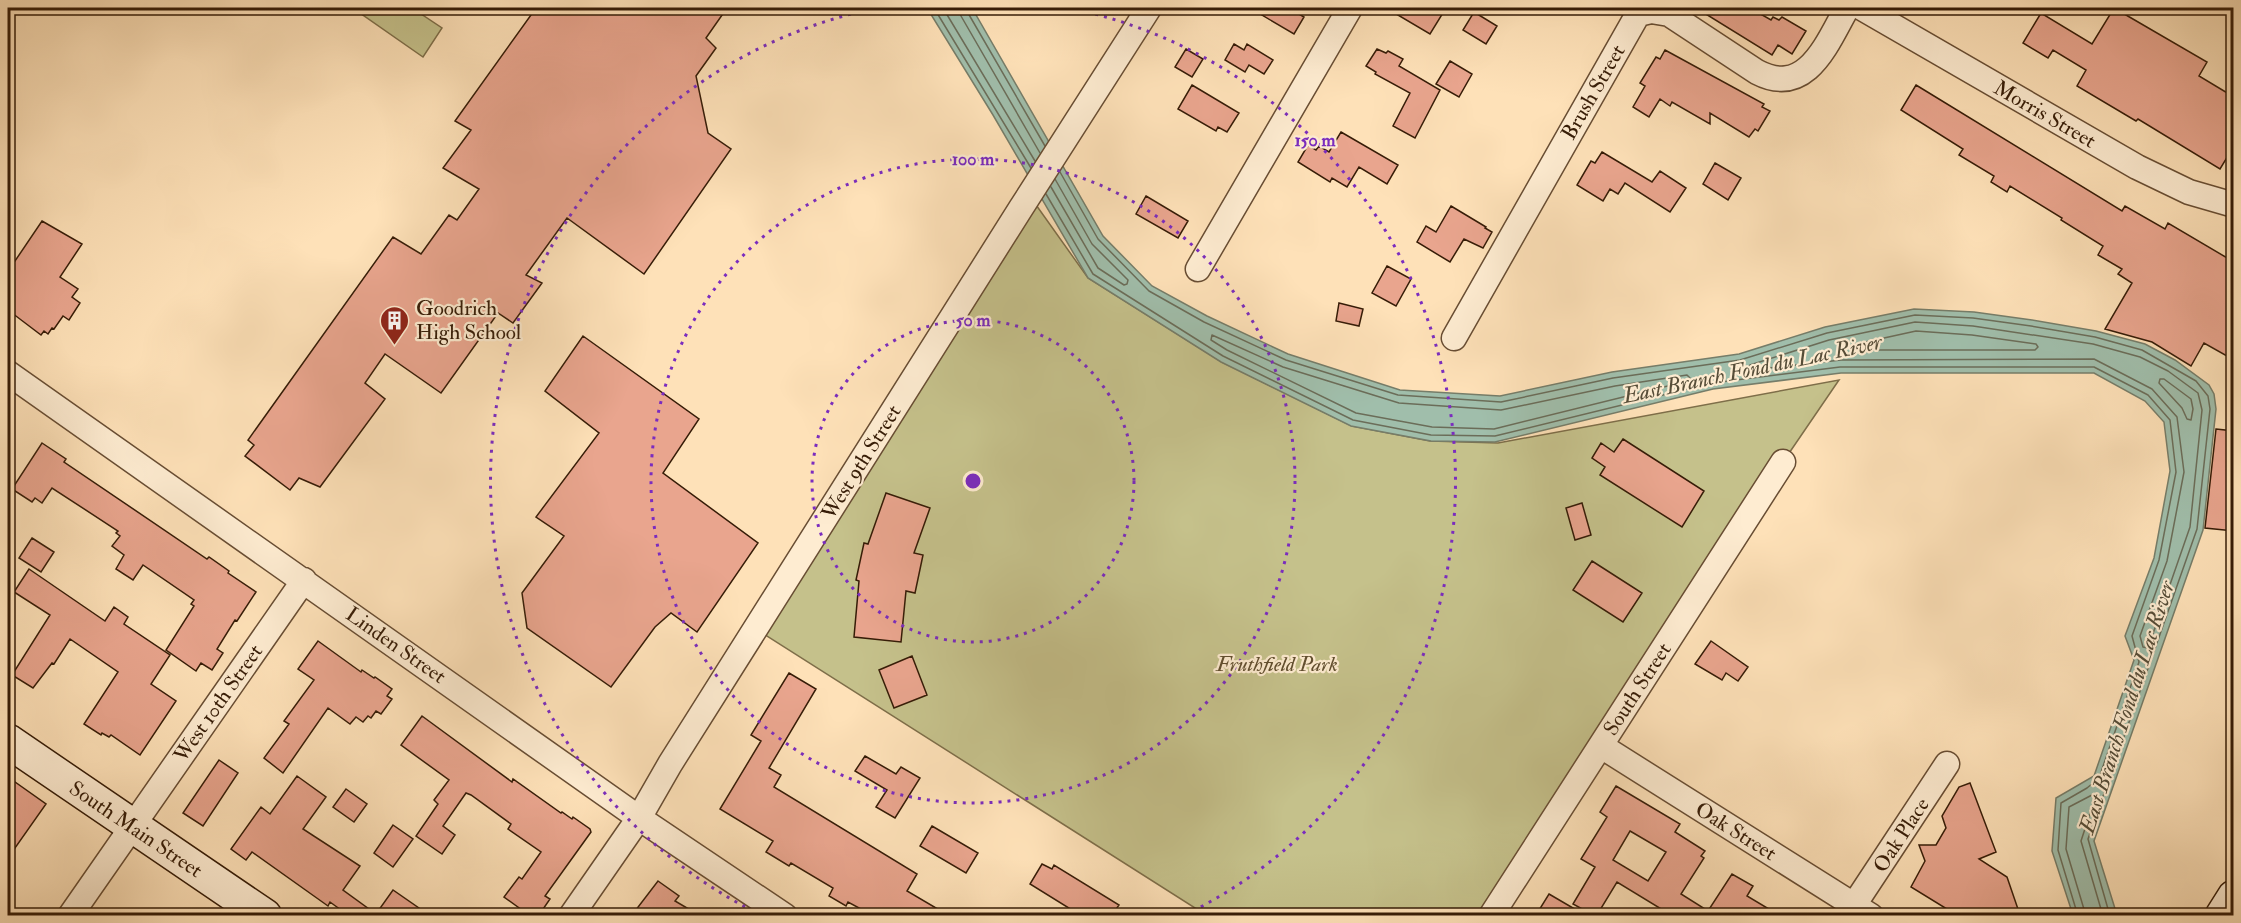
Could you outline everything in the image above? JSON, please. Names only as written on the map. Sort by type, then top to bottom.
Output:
[{"type":"main road","name":"South Main Street","points":[[8,741],[265,915]]},
{"type":"main road","points":[[2222,915],[2234,897]]},
{"type":"street","name":"West 9th Street","points":[[571,915],[639,818],[670,764],[1149,8]]},
{"type":"street","points":[[1198,269],[1350,8]]},
{"type":"street","name":"Brush Street","points":[[1454,338],[1638,14],[1651,11],[1669,14],[1757,72],[1769,78],[1783,79],[1803,72],[1814,63],[1847,8]]},
{"type":"street","name":"Morris Street","points":[[1862,8],[2137,167],[2189,192],[2234,205]]},
{"type":"street","name":"Linden Street","points":[[8,373],[639,818],[785,915]]},
{"type":"street","name":"South Street","points":[[1491,915],[1783,462]]},
{"type":"street","name":"West 10th Street","points":[[70,915],[304,580]]},
{"type":"street","name":"Oak Street","points":[[1601,746],[1863,910]]},
{"type":"street","name":"Oak Place","points":[[1863,910],[1947,764]]},
{"type":"green space","points":[[364,8],[412,8],[442,28],[423,57],[360,13]]},
{"type":"green space","name":"Fruthfield Park","points":[[1029,195],[1088,278],[1222,362],[1352,426],[1430,441],[1498,443],[1839,380],[1783,462],[1491,915],[1206,915],[756,629]]},
{"type":"water","name":"East Branch Fond du Lac River","points":[[927,8],[972,8],[1103,236],[1152,286],[1207,316],[1288,354],[1400,390],[1500,396],[1612,372],[1739,354],[1825,327],[1914,309],[1974,312],[2096,331],[2145,344],[2175,360],[2209,385],[2214,394],[2216,409],[2203,530],[2094,841],[2117,915],[2073,915],[2052,851],[2056,798],[2094,776],[2134,660],[2125,636],[2154,558],[2170,471],[2164,422],[2145,401],[2094,373],[1841,373],[1713,389],[1495,442],[1431,441],[1351,426],[1221,362],[1088,278],[993,115]]},
{"type":"building","name":"Goodrich High School","points":[[536,8],[727,8],[706,38],[716,48],[696,76],[708,133],[731,149],[644,274],[567,218],[526,275],[542,283],[513,323],[498,313],[441,393],[385,354],[365,383],[385,399],[320,487],[299,478],[290,490],[245,456],[254,445],[248,440],[393,237],[421,254],[449,215],[457,220],[479,189],[443,168],[471,130],[455,121]]},
{"type":"building","points":[[1250,8],[1289,8],[1304,17],[1294,34]]},
{"type":"building","points":[[1386,8],[1446,8],[1430,34]]},
{"type":"building","points":[[1696,8],[1750,8],[1771,20],[1773,17],[1779,20],[1782,17],[1806,31],[1792,54],[1778,45],[1772,55]]},
{"type":"building","points":[[2114,8],[2207,62],[2199,76],[2234,97],[2234,115],[2227,125],[2234,129],[2234,146],[2220,169],[2138,119],[2136,121],[2077,86],[2086,70],[2053,50],[2048,58],[2023,43],[2041,13],[2092,44]]},
{"type":"building","points":[[1474,12],[1497,26],[1486,44],[1463,30]]},
{"type":"building","points":[[1234,44],[1244,50],[1247,44],[1273,60],[1264,74],[1249,65],[1245,72],[1225,60]]},
{"type":"building","points":[[1186,49],[1203,59],[1192,77],[1175,67]]},
{"type":"building","points":[[1377,49],[1386,53],[1388,51],[1403,59],[1399,66],[1440,90],[1415,138],[1393,126],[1410,93],[1375,74],[1376,72],[1366,66]]},
{"type":"building","points":[[1665,50],[1764,104],[1762,107],[1770,111],[1758,131],[1755,129],[1749,137],[1710,113],[1710,124],[1672,102],[1670,106],[1660,99],[1649,117],[1633,107],[1645,86],[1640,83],[1656,57],[1660,59]]},
{"type":"building","points":[[1450,61],[1472,74],[1459,97],[1436,84]]},
{"type":"building","points":[[1192,85],[1239,113],[1227,132],[1218,127],[1216,131],[1178,109]]},
{"type":"building","points":[[1916,85],[2122,211],[2125,206],[2165,229],[2168,223],[2234,262],[2234,360],[2204,343],[2191,366],[2152,342],[2105,329],[2132,283],[2118,274],[2122,269],[2098,255],[2103,246],[2010,186],[2007,192],[1991,182],[1994,176],[1959,155],[1963,149],[1901,110]]},
{"type":"building","points":[[1341,132],[1398,165],[1387,184],[1359,167],[1347,187],[1332,178],[1330,182],[1298,162],[1308,145],[1316,150],[1319,146],[1329,152]]},
{"type":"building","points":[[1602,152],[1652,182],[1660,171],[1686,188],[1670,212],[1625,183],[1618,194],[1610,189],[1603,201],[1577,185],[1591,161],[1595,163]]},
{"type":"building","points":[[1715,163],[1741,178],[1728,200],[1703,184]]},
{"type":"building","points":[[1146,196],[1188,221],[1178,238],[1136,214]]},
{"type":"building","points":[[1451,206],[1492,232],[1483,248],[1464,239],[1450,262],[1417,242],[1426,226],[1436,232]]},
{"type":"building","points":[[42,221],[82,244],[60,277],[78,289],[72,297],[80,303],[69,320],[63,316],[54,329],[52,328],[48,334],[44,331],[41,335],[8,310],[8,256],[15,261]]},
{"type":"building","points":[[1387,266],[1411,279],[1396,306],[1372,293]]},
{"type":"building","points":[[1339,303],[1363,309],[1359,326],[1336,321]]},
{"type":"building","points":[[583,336],[699,419],[663,473],[758,543],[697,632],[671,613],[655,627],[611,687],[527,628],[522,593],[564,536],[536,517],[599,433],[545,391]]},
{"type":"building","points":[[2216,429],[2234,431],[2234,531],[2205,528]]},
{"type":"building","points":[[1623,439],[1704,491],[1682,527],[1600,475],[1605,467],[1592,458],[1601,443],[1614,452]]},
{"type":"building","points":[[42,443],[66,459],[64,462],[207,559],[209,557],[256,592],[217,649],[223,653],[212,670],[201,663],[196,671],[166,650],[194,606],[191,604],[194,600],[143,565],[133,580],[116,569],[124,555],[112,546],[120,536],[116,533],[118,531],[52,488],[42,503],[35,498],[32,502],[12,489]]},
{"type":"building","points":[[886,493],[930,508],[914,553],[923,555],[915,593],[906,591],[901,642],[854,637],[859,581],[856,580],[864,543],[868,544]]},
{"type":"building","points":[[1582,503],[1591,535],[1575,540],[1566,508]]},
{"type":"building","points":[[32,538],[54,552],[41,572],[19,558]]},
{"type":"building","points":[[1592,561],[1642,593],[1623,622],[1573,590]]},
{"type":"building","points":[[29,569],[105,621],[114,607],[128,617],[124,624],[170,655],[151,684],[176,701],[140,755],[111,735],[109,737],[102,733],[101,735],[84,724],[118,672],[70,639],[54,664],[52,663],[33,688],[12,675],[50,615],[14,592]]},
{"type":"building","points":[[318,641],[361,672],[362,670],[375,677],[392,689],[387,696],[392,699],[381,714],[376,711],[371,718],[368,716],[363,722],[356,717],[350,724],[328,708],[283,773],[264,758],[289,724],[284,721],[314,680],[298,669]]},
{"type":"building","points":[[1711,641],[1748,667],[1738,681],[1726,673],[1722,680],[1695,664]]},
{"type":"building","points":[[912,656],[927,695],[894,708],[879,670]]},
{"type":"building","points":[[789,673],[816,689],[769,768],[781,775],[774,787],[917,874],[907,891],[948,915],[872,915],[848,902],[846,906],[829,896],[833,888],[791,863],[789,866],[766,852],[773,841],[720,809],[761,741],[751,735]]},
{"type":"building","points":[[422,716],[512,782],[513,779],[561,813],[572,819],[573,817],[590,829],[591,832],[545,896],[550,899],[539,915],[529,915],[504,897],[519,877],[522,879],[541,852],[508,829],[511,824],[471,795],[466,793],[443,826],[455,835],[442,854],[416,836],[438,804],[434,800],[449,780],[401,745]]},
{"type":"building","points":[[865,756],[896,774],[901,767],[920,778],[895,818],[876,807],[887,790],[855,771]]},
{"type":"building","points":[[219,760],[238,773],[203,826],[183,813]]},
{"type":"building","points":[[297,776],[326,797],[303,829],[360,866],[343,890],[376,914],[393,890],[429,915],[348,915],[330,902],[328,906],[252,852],[246,860],[231,849],[261,807],[270,814]]},
{"type":"building","points":[[8,777],[46,804],[8,858]]},
{"type":"building","points":[[1970,783],[1996,852],[1979,859],[2007,877],[2020,915],[1943,915],[1947,909],[1911,887],[1925,861],[1919,845],[1936,845],[1946,828],[1942,816],[1959,787]]},
{"type":"building","points":[[1616,786],[1680,824],[1675,832],[1705,851],[1701,856],[1704,858],[1681,894],[1708,911],[1732,874],[1753,886],[1747,896],[1779,915],[1671,915],[1617,882],[1597,915],[1573,904],[1595,867],[1581,859],[1607,817],[1600,812]],"holes":[[[1630,831],[1666,852],[1648,881],[1613,860]]]},
{"type":"building","points":[[346,789],[367,804],[354,822],[333,807]]},
{"type":"building","points":[[393,825],[413,839],[393,867],[374,853]]},
{"type":"building","points":[[932,826],[978,853],[966,873],[920,846]]},
{"type":"building","points":[[1042,864],[1052,869],[1054,865],[1119,905],[1112,915],[1080,915],[1030,884]]},
{"type":"building","points":[[658,881],[679,896],[675,901],[699,915],[632,915]]},
{"type":"building","points":[[1549,894],[1585,915],[1536,915]]},
{"type":"place","name":"Goodrich High School","points":[[395,346]]}]
